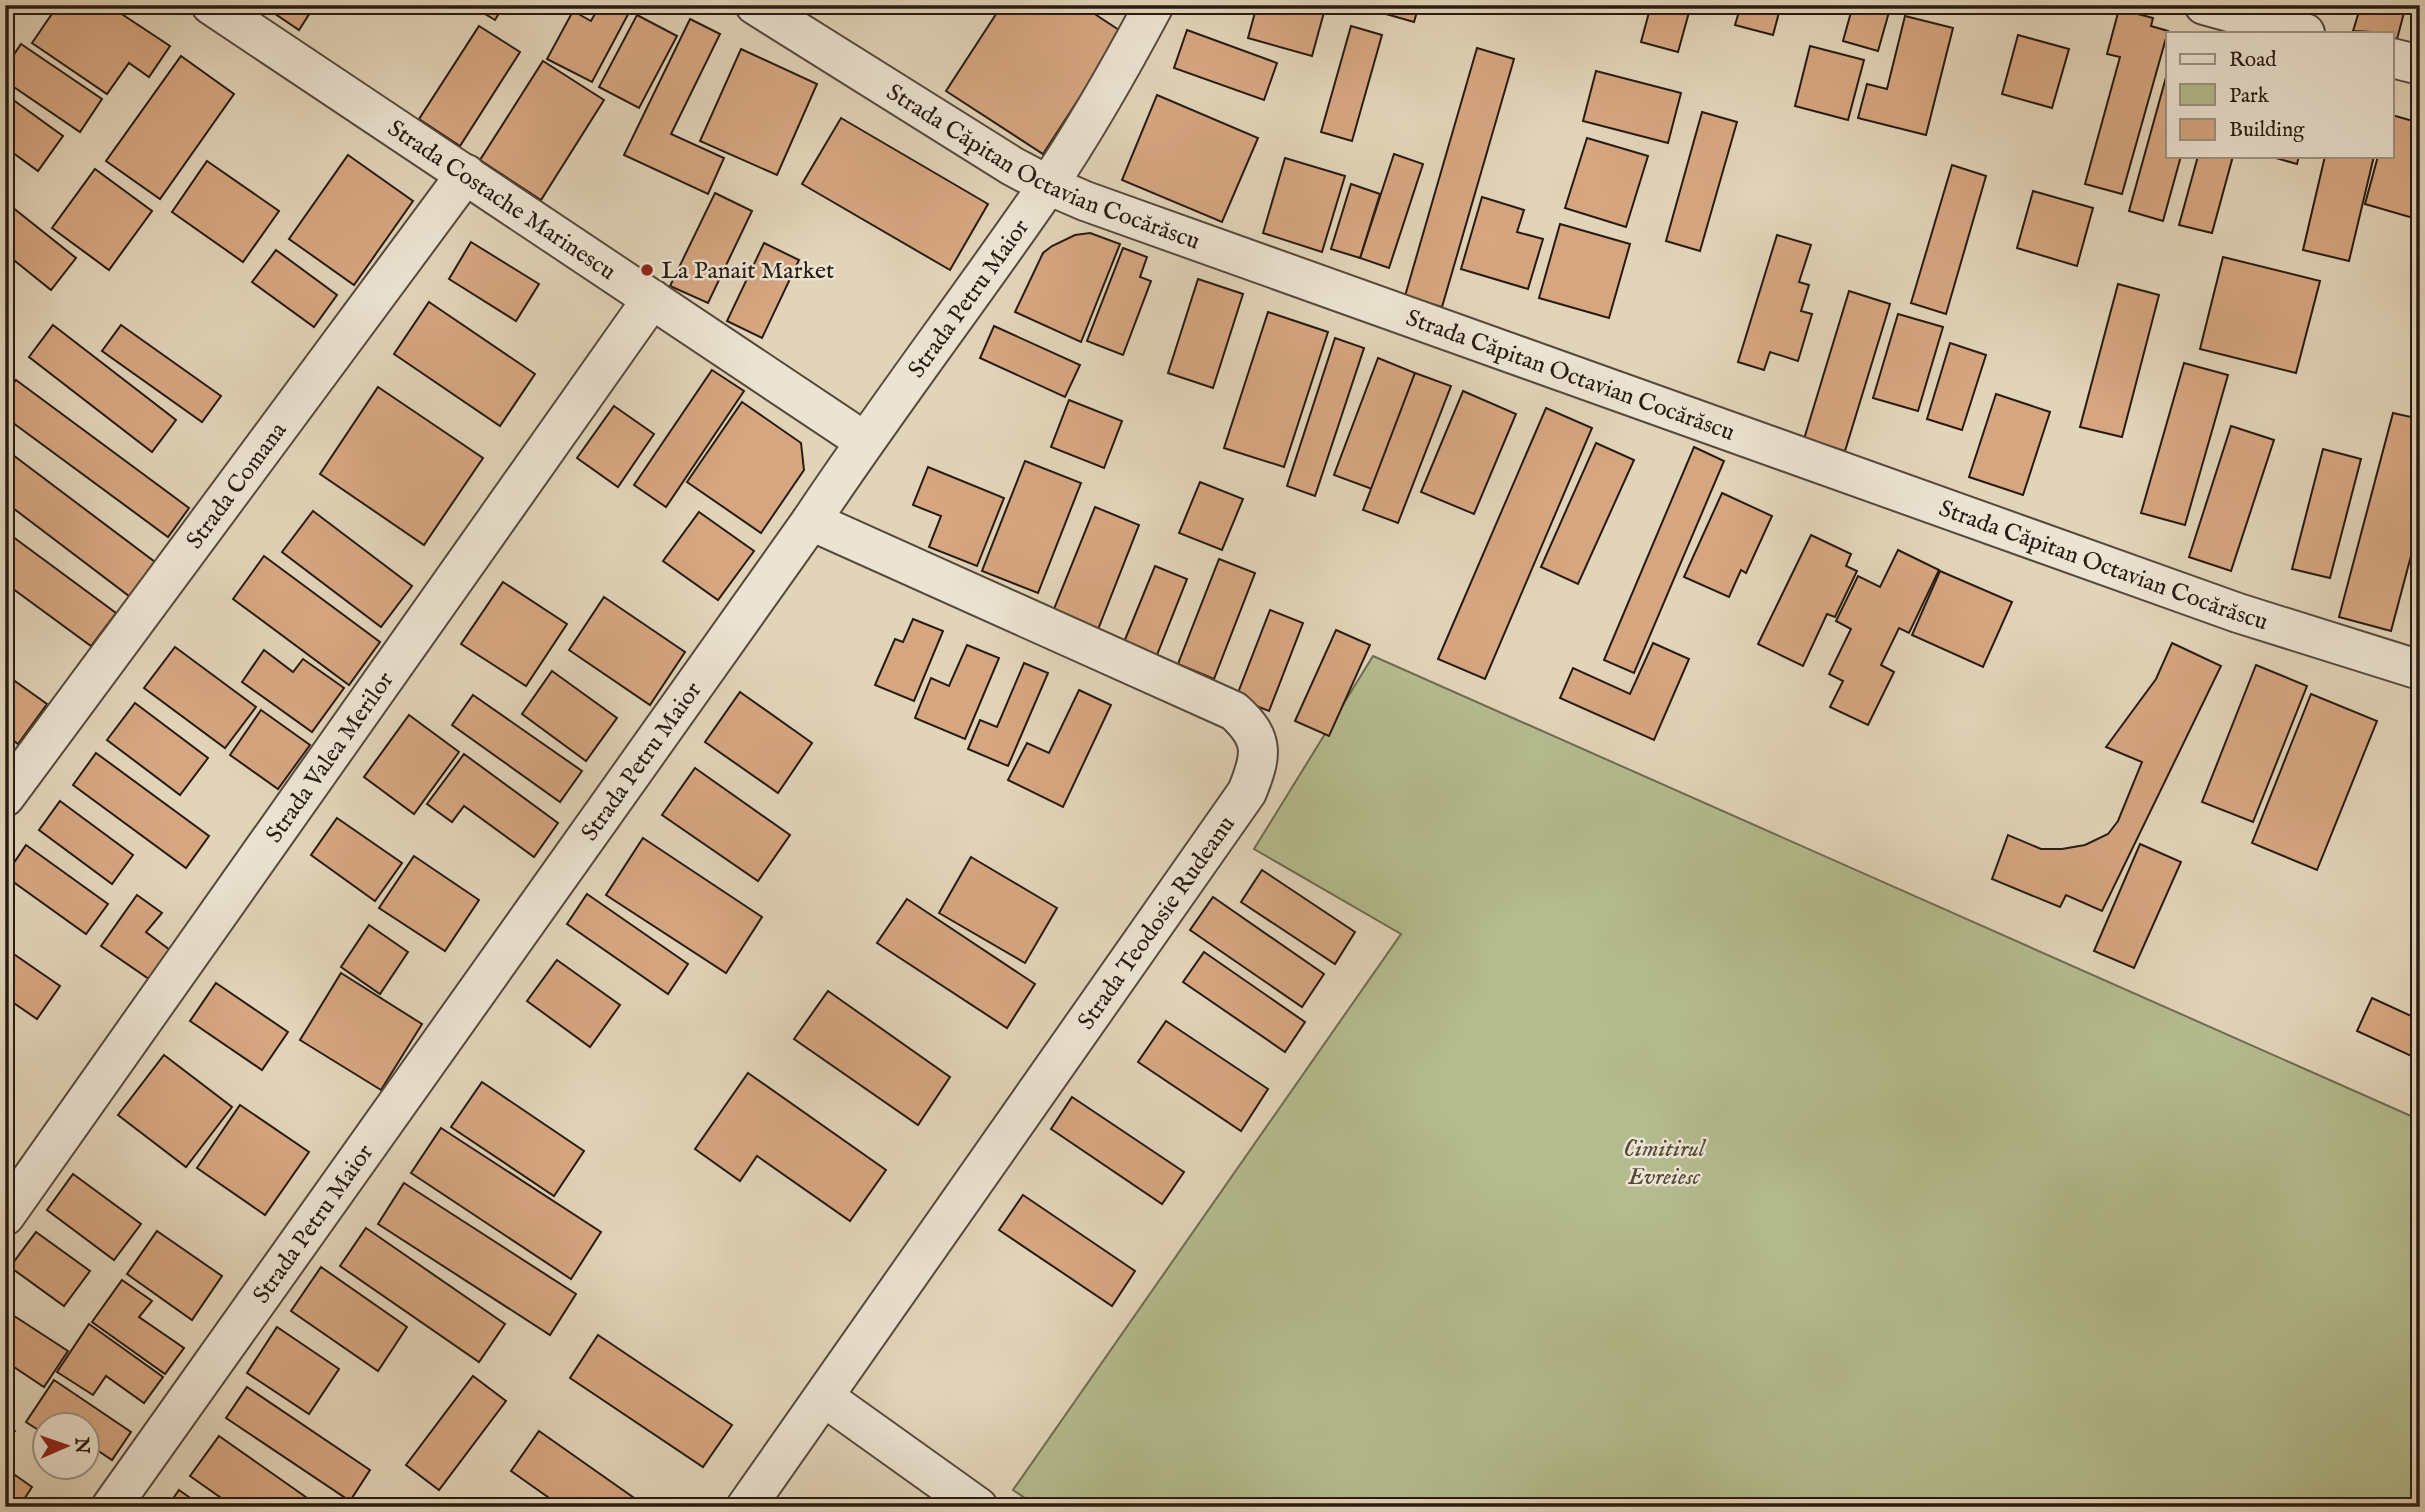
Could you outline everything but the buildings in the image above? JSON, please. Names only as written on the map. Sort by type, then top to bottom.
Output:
[{"type":"street","name":"Strada Costache Marinescu","points":[[211,5],[864,441]]},
{"type":"street","name":"Strada Căpitan Octavian Cocărăscu","points":[[755,5],[1012,166],[1048,185],[1111,210],[2238,613],[2420,670]]},
{"type":"street","name":"Strada Petru Maior","points":[[111,1507],[1048,185],[1086,125],[1154,5]]},
{"type":"street","points":[[2204,5],[2301,32]]},
{"type":"street","points":[[2394,58],[2420,65]]},
{"type":"street","name":"Strada Comana","points":[[5,797],[466,174]]},
{"type":"street","name":"Strada Valea Merilor","points":[[5,1216],[652,299]]},
{"type":"street","name":"Strada Teodosie Rudeanu","points":[[746,1507],[1247,792],[1259,764],[1250,725],[1234,710],[811,521]]},
{"type":"street","points":[[824,1397],[978,1507]]},
{"type":"green space","name":"Cimitirul Evreiesc","points":[[1373,656],[2420,1120],[2420,1507],[1038,1507],[1013,1490],[1401,934],[1254,849]]},
{"type":"place","name":"La Panait Market","points":[[647,270]]}]
